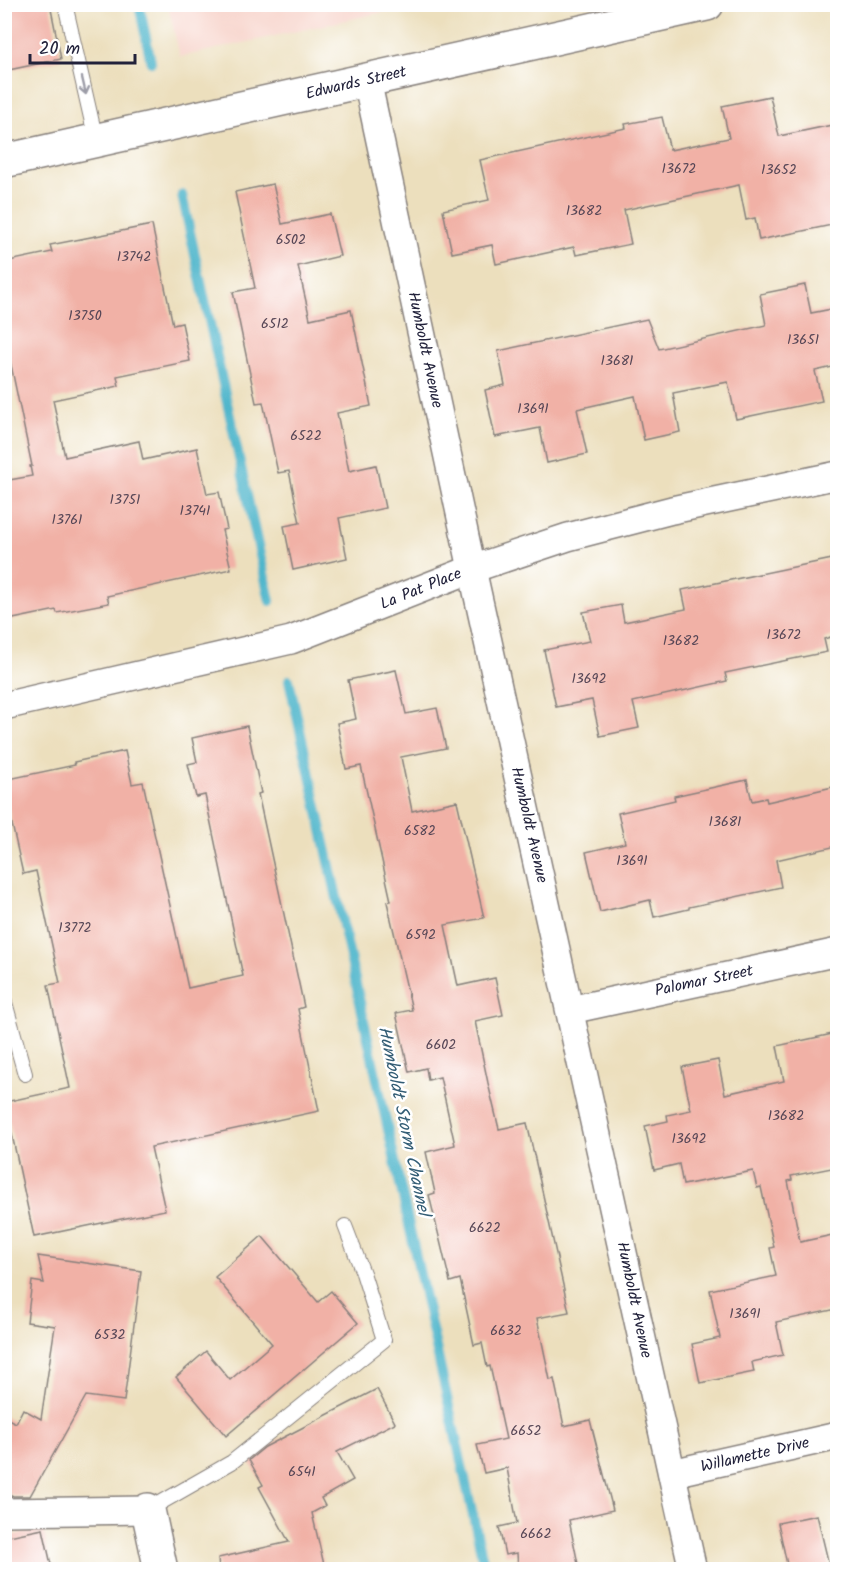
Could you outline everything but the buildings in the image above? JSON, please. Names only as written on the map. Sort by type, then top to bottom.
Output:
[{"type":"street","name":"Edwards Street","points":[[4,161],[367,80],[672,8],[707,4]]},
{"type":"street","name":"Humboldt Avenue","points":[[367,80],[693,1569]]},
{"type":"street","name":"La Pat Place","points":[[4,706],[279,643],[520,551],[672,510],[837,475]]},
{"type":"street","name":"Palomar Street","points":[[570,1010],[837,952]]},
{"type":"street","name":"Willamette Drive","points":[[672,1473],[837,1436]]},
{"type":"street","points":[[4,1512],[148,1510],[161,1569]]},
{"type":"lane","points":[[65,4],[96,140]]},
{"type":"lane","points":[[4,999],[25,1074]]},
{"type":"lane","points":[[148,1510],[232,1462],[384,1340],[345,1226]]},
{"type":"shaded area","points":[[168,4],[415,5],[180,57]]},
{"type":"waterway","name":"Humboldt Storm Channel","points":[[139,4],[151,62]]},
{"type":"waterway","points":[[182,195],[270,601]]},
{"type":"waterway","name":"Humboldt Storm Channel","points":[[289,680],[485,1570]]}]
